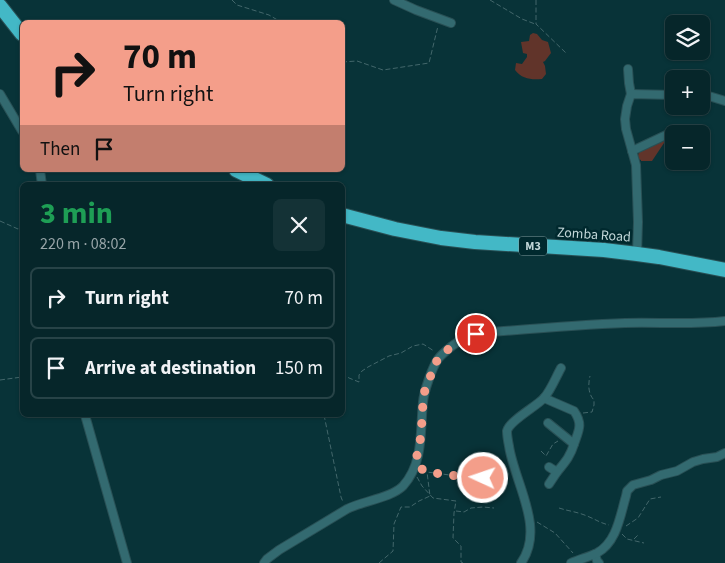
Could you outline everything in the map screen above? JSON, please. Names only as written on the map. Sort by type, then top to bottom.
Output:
[{"type":"highway","points":[[0,6],[20,31]]},
{"type":"highway","points":[[240,172],[261,182]]},
{"type":"highway","name":"Zomba Road","points":[[345,216],[395,229],[441,238],[604,250],[682,261],[725,270]]},
{"type":"street","points":[[394,0],[451,23]]},
{"type":"street","points":[[628,69],[631,94],[625,119],[636,170],[637,254]]},
{"type":"street","points":[[0,94],[20,128]]},
{"type":"street","points":[[631,94],[665,95]]},
{"type":"street","points":[[710,97],[725,101]]},
{"type":"street","points":[[632,151],[665,135]]},
{"type":"street","points":[[264,563],[279,550],[346,509],[356,504],[388,495],[400,488],[417,463],[424,393],[436,362],[454,344],[479,333],[588,324],[694,324],[724,322]]},
{"type":"street","points":[[521,563],[528,549],[529,519],[525,498],[511,457],[507,431],[511,424],[544,398],[561,368]]},
{"type":"street","points":[[544,398],[574,411],[580,428],[567,461],[549,484]]},
{"type":"street","points":[[87,417],[126,563]]},
{"type":"street","points":[[548,423],[574,444]]},
{"type":"street","points":[[575,561],[597,560],[618,529],[626,496],[633,485],[651,480],[661,474],[677,471],[693,462],[717,457],[725,453]]},
{"type":"street","points":[[548,467],[557,472]]},
{"type":"path","points":[[232,0],[237,5],[269,14],[278,20]]},
{"type":"path","points":[[490,0],[522,19],[536,24],[566,53]]},
{"type":"path","points":[[536,0],[536,24]]},
{"type":"path","points":[[345,62],[357,61],[383,70],[429,63],[440,19]]},
{"type":"path","points":[[0,221],[18,229],[20,228]]},
{"type":"path","points":[[345,375],[359,382],[359,375],[368,366],[389,356],[401,354],[413,346],[423,344],[442,355]]},
{"type":"path","points":[[574,411],[592,412],[594,400],[589,391],[590,376]]},
{"type":"path","points":[[0,380],[20,378]]},
{"type":"path","points":[[324,417],[341,497],[346,509]]},
{"type":"path","points":[[540,451],[546,456],[553,444]]},
{"type":"path","points":[[417,463],[420,468],[427,472],[472,478],[483,478],[497,472]]},
{"type":"path","points":[[417,463],[416,475],[430,496],[436,499],[456,501],[453,538],[461,546],[461,562],[463,563]]},
{"type":"path","points":[[427,472],[430,496]]},
{"type":"path","points":[[379,563],[393,551],[394,524],[401,507],[410,507],[430,496]]},
{"type":"path","points":[[618,529],[638,518],[650,499],[661,497]]},
{"type":"path","points":[[454,510],[464,512],[471,508],[494,508]]},
{"type":"path","points":[[559,508],[586,516],[601,524],[618,529],[627,538],[644,543]]},
{"type":"path","points":[[529,519],[555,533],[575,561]]},
{"type":"path","points":[[634,540],[638,534]]},
{"type":"shaded area","points":[[533,33],[548,42],[551,53],[543,62],[546,74],[542,79],[527,78],[515,70],[516,63],[522,64],[527,57],[527,54],[523,53],[521,42],[529,41],[530,35]]},
{"type":"shaded area","points":[[665,139],[652,161],[637,159],[639,152]]},
{"type":"route","points":[[476,334],[454,344],[436,362],[424,393],[421,436],[416,460],[420,468],[427,472],[483,478]]}]
